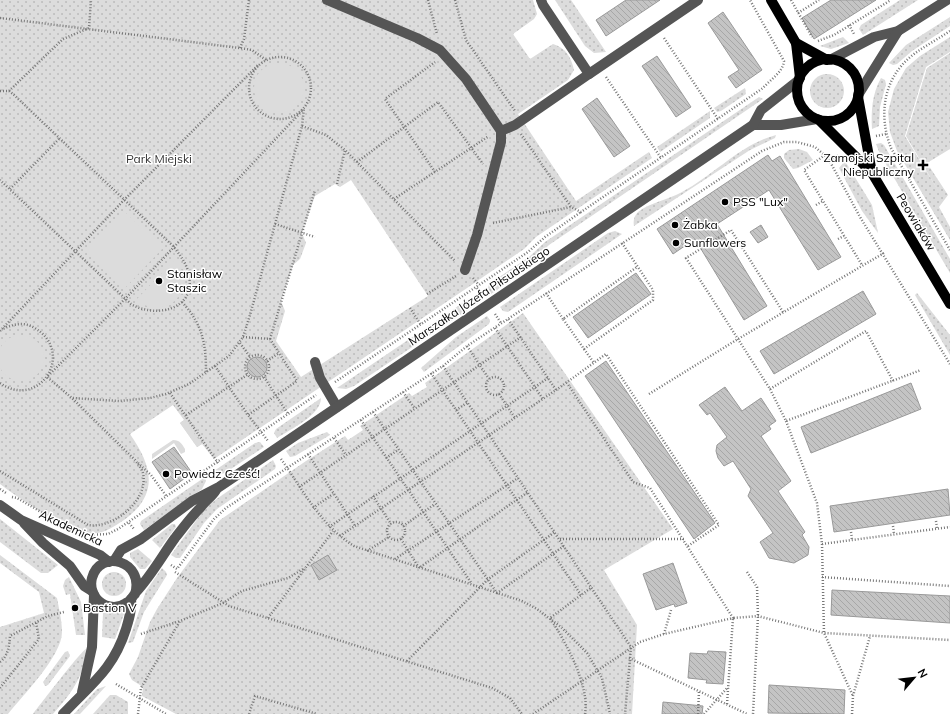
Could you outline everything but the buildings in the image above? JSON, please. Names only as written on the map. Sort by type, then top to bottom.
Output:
[{"type":"main road","points":[[771,0],[796,43],[799,79],[797,93],[801,106],[810,116],[818,119],[833,120],[840,118],[852,110],[858,96],[857,80],[849,68],[844,64],[828,60],[796,43]]},
{"type":"main road","points":[[799,79],[803,72],[814,63],[828,60]]},
{"type":"main road","name":"Peowiaków","points":[[858,96],[872,173]]},
{"type":"main road","name":"Peowiaków","points":[[818,119],[872,173],[950,304]]},
{"type":"street","points":[[327,0],[417,38],[443,53],[469,84],[501,131],[501,142],[479,226],[462,272]]},
{"type":"street","points":[[541,0],[589,74]]},
{"type":"street","points":[[501,131],[518,123],[698,0]]},
{"type":"street","points":[[828,60],[874,37],[898,31],[947,0]]},
{"type":"street","points":[[858,96],[898,31]]},
{"type":"street","name":"Marszałka Józefa Piłsudskiego","points":[[111,562],[121,550],[141,539],[192,501],[219,487],[337,408],[752,125],[761,110],[799,79]]},
{"type":"street","points":[[752,125],[781,125],[818,119]]},
{"type":"street","points":[[315,362],[320,378],[337,408]]},
{"type":"street","name":"Marszałka Józefa Piłsudskiego","points":[[133,597],[175,538],[219,487]]},
{"type":"street","name":"Akademicka","points":[[0,505],[21,520],[100,555],[111,562]]},
{"type":"street","name":"Akademicka","points":[[21,520],[42,543],[70,566],[84,586],[93,593]]},
{"type":"street","points":[[63,714],[82,692],[107,669],[120,648],[131,615],[137,581],[135,575],[127,565],[111,562],[98,568],[94,573],[92,579],[92,647],[82,692]]},
{"type":"street","points":[[93,593],[105,605],[112,607],[119,607],[133,597]]},
{"type":"path","points":[[89,28],[91,0]]},
{"type":"path","points":[[240,48],[244,39],[249,0]]},
{"type":"path","points":[[428,0],[443,53],[385,99],[434,172]]},
{"type":"path","points":[[455,0],[466,40],[571,207],[581,212]]},
{"type":"path","points":[[332,384],[528,252],[545,236],[763,88],[783,66],[784,61],[750,0]]},
{"type":"path","points":[[791,0],[810,35],[816,41],[834,35],[891,0]]},
{"type":"path","points":[[798,13],[819,0]]},
{"type":"path","points":[[0,18],[240,48],[252,50],[266,60]]},
{"type":"path","points":[[849,26],[857,38]]},
{"type":"path","points":[[8,91],[63,39],[89,28]]},
{"type":"path","points":[[657,28],[718,119]]},
{"type":"path","points":[[950,31],[913,55],[895,75],[887,92],[884,105],[886,134],[891,148],[950,250]]},
{"type":"path","points":[[0,331],[124,200],[258,65],[266,60],[276,57],[286,57],[295,60],[303,66],[308,74],[311,84],[311,94],[303,110],[173,246],[125,300],[35,387],[26,390],[16,390],[0,383]]},
{"type":"path","points":[[258,65],[248,82],[248,92],[251,102],[257,110],[265,116],[284,120],[294,117],[303,110]]},
{"type":"path","points":[[599,67],[661,158]]},
{"type":"path","points":[[890,72],[895,75]]},
{"type":"path","points":[[0,91],[8,91],[173,246],[184,262],[190,276],[189,289],[182,302],[172,308],[152,312],[138,308],[125,300],[0,180]]},
{"type":"path","points":[[357,162],[438,102],[471,148]]},
{"type":"path","points":[[72,398],[119,401],[150,398],[170,393],[184,386],[230,356],[243,337],[302,126],[303,110]]},
{"type":"path","points":[[302,126],[326,135],[345,150],[394,199],[462,272],[427,294]]},
{"type":"path","points":[[394,199],[471,148],[501,131]]},
{"type":"path","points":[[874,136],[886,134]]},
{"type":"path","points":[[10,189],[59,138]]},
{"type":"path","points":[[522,714],[510,698],[492,688],[223,603],[176,571],[220,513],[443,366],[467,346],[622,243],[769,147],[784,142],[797,142],[815,147],[831,161],[860,217],[884,253],[950,364]]},
{"type":"path","points":[[337,184],[345,150]]},
{"type":"path","points":[[831,161],[840,153]]},
{"type":"path","points":[[825,155],[804,170],[862,266]]},
{"type":"path","points":[[270,340],[315,190]]},
{"type":"path","points":[[816,204],[823,201]]},
{"type":"path","points":[[479,226],[571,207]]},
{"type":"path","points":[[275,224],[315,237]]},
{"type":"path","points":[[783,312],[731,230],[686,258],[770,389],[786,421],[817,503],[822,544],[824,633],[853,696]]},
{"type":"path","points":[[838,240],[844,236]]},
{"type":"path","points":[[584,349],[653,300],[653,290],[622,243]]},
{"type":"path","points":[[649,394],[783,312],[884,253]]},
{"type":"path","points":[[563,319],[637,267]]},
{"type":"path","points":[[476,282],[484,298]]},
{"type":"path","points":[[546,293],[594,363]]},
{"type":"path","points":[[182,302],[196,318],[201,331],[206,354],[206,372]]},
{"type":"path","points":[[410,308],[421,325]]},
{"type":"path","points":[[492,311],[501,324]]},
{"type":"path","points":[[508,319],[556,390]]},
{"type":"path","points":[[0,331],[6,327],[21,324],[41,331],[52,348],[53,358],[51,369],[47,377]]},
{"type":"path","points":[[495,328],[543,399]]},
{"type":"path","points":[[770,389],[866,331],[893,381]]},
{"type":"path","points":[[243,337],[270,340],[297,381],[248,415]]},
{"type":"path","points":[[300,487],[520,337]]},
{"type":"path","points":[[239,343],[250,357]]},
{"type":"path","points":[[467,346],[489,379]]},
{"type":"path","points":[[267,361],[279,353]]},
{"type":"path","points":[[340,536],[490,436],[606,354],[719,525],[688,546]]},
{"type":"path","points":[[258,355],[267,361],[269,370],[264,377],[256,379],[247,375],[245,365],[250,357],[258,355]]},
{"type":"path","points":[[215,366],[248,415],[270,443]]},
{"type":"path","points":[[443,366],[631,647],[625,714]]},
{"type":"path","points":[[786,421],[921,370]]},
{"type":"path","points":[[431,373],[581,595]]},
{"type":"path","points":[[186,415],[247,375]]},
{"type":"path","points":[[47,377],[72,398],[151,475],[167,498]]},
{"type":"path","points":[[264,377],[288,414]]},
{"type":"path","points":[[498,378],[502,381],[503,389],[499,394],[493,395],[488,392],[486,384],[489,379],[498,378]]},
{"type":"path","points":[[329,527],[506,405],[548,378]]},
{"type":"path","points":[[567,383],[633,482],[650,488],[685,539],[733,618],[727,704]]},
{"type":"path","points":[[403,392],[415,409]]},
{"type":"path","points":[[170,393],[218,463]]},
{"type":"path","points":[[84,535],[108,534],[118,529],[167,498],[320,393]]},
{"type":"path","points":[[499,394],[515,418]]},
{"type":"path","points":[[456,410],[467,403]]},
{"type":"path","points":[[373,412],[497,593]]},
{"type":"path","points":[[361,420],[472,585]]},
{"type":"path","points":[[334,438],[346,456]]},
{"type":"path","points":[[386,458],[398,450]]},
{"type":"path","points":[[308,454],[355,526]]},
{"type":"path","points":[[279,456],[313,508],[329,527],[340,536],[367,551],[522,601],[550,618],[577,641],[598,670],[605,688],[610,714]]},
{"type":"path","points":[[0,471],[80,522],[96,526],[104,525],[117,519],[136,502],[143,478],[142,472],[135,460]]},
{"type":"path","points":[[395,560],[518,478]]},
{"type":"path","points":[[418,568],[528,492]]},
{"type":"path","points":[[313,508],[333,494]]},
{"type":"path","points":[[373,496],[391,524]]},
{"type":"path","points":[[13,498],[17,498],[56,521]]},
{"type":"path","points":[[403,526],[435,504]]},
{"type":"path","points":[[936,521],[937,529]]},
{"type":"path","points":[[396,522],[403,526],[405,534],[401,539],[394,540],[389,537],[387,530],[391,524],[396,522]]},
{"type":"path","points":[[893,526],[894,534]]},
{"type":"path","points":[[822,544],[950,527]]},
{"type":"path","points":[[268,618],[333,531]]},
{"type":"path","points":[[407,661],[487,580],[555,532]]},
{"type":"path","points":[[851,532],[852,540]]},
{"type":"path","points":[[367,551],[389,537]]},
{"type":"path","points":[[401,539],[418,568]]},
{"type":"path","points":[[559,539],[685,539]]},
{"type":"path","points":[[497,593],[564,546]]},
{"type":"path","points":[[141,634],[180,621],[223,603],[242,591],[288,578],[305,568]]},
{"type":"path","points":[[747,572],[757,587],[758,616],[753,714]]},
{"type":"path","points":[[822,577],[950,586]]},
{"type":"path","points":[[550,618],[592,587]]},
{"type":"path","points":[[664,634],[671,610]]},
{"type":"path","points":[[0,662],[5,658],[9,648],[10,636],[48,616],[64,612]]},
{"type":"path","points":[[533,714],[631,647],[664,634],[733,618],[758,616],[824,633],[950,640]]},
{"type":"path","points":[[550,618],[568,648],[581,682],[585,702],[585,714]]},
{"type":"path","points":[[138,714],[141,688],[180,621]]},
{"type":"path","points":[[0,688],[39,639],[36,622]]},
{"type":"path","points":[[852,714],[853,696],[870,636]]},
{"type":"path","points":[[629,658],[747,714]]},
{"type":"path","points":[[116,684],[166,714]]},
{"type":"path","points":[[704,714],[728,686]]},
{"type":"path","points":[[698,714],[699,691]]},
{"type":"path","points":[[249,714],[255,696],[317,714]]},
{"type":"green space","name":"Park Miejski","points":[[0,0],[533,0],[537,14],[534,19],[513,34],[530,59],[553,44],[565,51],[574,70],[568,80],[518,114],[576,201],[649,152],[652,158],[536,237],[524,249],[214,459],[202,444],[197,447],[180,423],[184,420],[173,405],[130,434],[144,458],[149,480],[147,491],[143,501],[135,510],[124,520],[111,528],[98,533],[79,531],[42,513],[0,484]],"holes":[[[351,180],[428,296],[301,377],[276,341],[285,311],[281,301],[293,265],[300,259],[306,243],[302,233],[315,196],[335,184],[340,187]]]},
{"type":"green space","points":[[555,0],[571,0],[606,52],[594,53],[585,46]]},
{"type":"green space","points":[[900,0],[918,0],[863,35],[859,29],[861,25]]},
{"type":"green space","points":[[950,17],[950,26],[912,51],[897,64],[893,65],[889,63],[906,45]]},
{"type":"green space","points":[[843,37],[849,43],[831,49],[820,46]]},
{"type":"green space","points":[[950,37],[950,52],[926,67],[905,136],[939,192],[906,136],[927,68],[950,53],[950,149],[927,163],[948,195],[939,207],[950,227],[950,240],[897,151],[890,132],[888,112],[894,89],[906,68],[920,56]]},
{"type":"green space","points":[[274,63],[284,63],[297,70],[304,83],[304,93],[297,106],[284,113],[274,113],[265,109],[258,102],[254,93],[254,83],[258,74],[265,67]]},
{"type":"green space","points":[[824,74],[830,74],[834,75],[841,81],[844,91],[843,98],[837,105],[830,108],[824,108],[820,107],[813,101],[810,94],[810,88],[811,84],[817,77]]},
{"type":"green space","points":[[881,78],[885,80],[886,84],[880,107],[879,126],[872,129],[873,103]]},
{"type":"green space","points":[[745,88],[746,94],[721,111],[717,112],[714,108]]},
{"type":"green space","points":[[759,97],[763,99],[549,245],[514,278],[491,294],[488,288],[489,284],[529,257],[545,242]]},
{"type":"green space","points":[[710,111],[710,118],[660,152],[657,147]]},
{"type":"green space","points":[[776,135],[775,138],[750,150],[634,226],[634,220],[638,212],[654,203],[682,192],[751,145]]},
{"type":"green space","points":[[881,143],[884,145],[950,259],[950,273],[880,154],[876,144]]},
{"type":"green space","points":[[799,149],[807,152],[813,160],[793,169],[784,158],[784,154],[789,150]]},
{"type":"green space","points":[[845,161],[872,205],[878,233],[862,211],[839,168]]},
{"type":"green space","points":[[124,211],[163,248],[125,288],[86,251]]},
{"type":"green space","points":[[615,231],[622,234],[508,312],[503,311],[500,307],[608,233]]},
{"type":"green space","points":[[175,259],[181,270],[183,281],[181,291],[176,299],[168,305],[159,308],[148,306],[136,300]]},
{"type":"green space","points":[[917,293],[950,335],[950,355],[915,295]]},
{"type":"green space","points":[[470,298],[474,298],[478,303],[354,386],[346,389],[337,388]]},
{"type":"green space","points":[[523,313],[673,529],[604,570],[637,625],[632,714],[176,714],[142,696],[143,687],[132,680],[129,674],[138,657],[150,622],[177,578],[220,520],[345,436],[348,440],[363,430],[360,426],[409,393],[412,396],[427,387],[425,383]]},
{"type":"green space","points":[[487,316],[490,320],[489,324],[424,372],[421,368],[456,337]]},
{"type":"green space","points":[[17,335],[25,335],[34,339],[40,345],[44,358],[40,371],[34,377],[25,381],[17,381],[8,377],[2,371],[-2,362],[-2,354],[2,345],[8,339]]},
{"type":"green space","points":[[321,398],[320,404],[311,416],[277,438],[274,433],[276,429]]},
{"type":"green space","points":[[184,420],[202,444],[197,447],[180,423]]},
{"type":"green space","points":[[327,432],[330,435],[295,456],[290,457],[286,451],[298,443]]},
{"type":"green space","points":[[173,440],[180,443],[185,449],[185,452],[181,454],[174,443],[152,459],[152,454]]},
{"type":"green space","points":[[260,442],[264,447],[225,473],[220,474],[214,471],[255,443]]},
{"type":"green space","points":[[273,460],[276,466],[275,469],[217,509],[204,523],[180,558],[176,558],[171,555],[206,507]]},
{"type":"green space","points":[[205,477],[206,481],[202,489],[144,530],[140,524],[141,521]]},
{"type":"green space","points":[[0,519],[58,565],[48,573],[41,573],[0,542]]},
{"type":"green space","points":[[172,524],[175,524],[176,527],[160,548],[152,540]]},
{"type":"green space","points":[[138,549],[152,561],[145,569],[140,569],[130,557],[130,553]]},
{"type":"green space","points":[[0,555],[57,598],[62,628],[60,642],[56,652],[41,675],[8,714],[0,714],[0,627],[44,613],[39,592],[0,563]]},
{"type":"green space","points":[[162,568],[167,575],[144,612],[133,642],[128,643],[146,591]]},
{"type":"green space","points":[[114,572],[123,575],[126,584],[123,593],[114,596],[105,593],[102,584],[105,575]]},
{"type":"green space","points":[[69,577],[81,602],[85,635],[76,635],[70,594],[66,595],[63,586],[65,580]]},
{"type":"green space","points":[[122,611],[124,614],[115,639],[102,637],[103,613]]},
{"type":"green space","points":[[86,649],[80,676],[65,700],[53,714],[33,714],[69,668]]},
{"type":"green space","points":[[68,651],[70,656],[48,685],[45,686],[43,682],[65,652]]},
{"type":"green space","points":[[106,686],[80,714],[74,714],[97,689]]},
{"type":"green space","points":[[110,695],[116,695],[128,702],[128,714],[93,714]]},
{"type":"place","name":"Zamojski Szpital Niepubliczny","points":[[923,165]]},
{"type":"place","name":"PSS \"Lux\"","points":[[725,202]]},
{"type":"place","name":"Żabka","points":[[675,225]]},
{"type":"place","name":"Sunflowers","points":[[676,243]]},
{"type":"place","name":"Stanisław Staszic","points":[[159,281]]},
{"type":"place","name":"Powiedz Cześć!","points":[[166,474]]},
{"type":"place","name":"Bastion V","points":[[75,608]]}]
